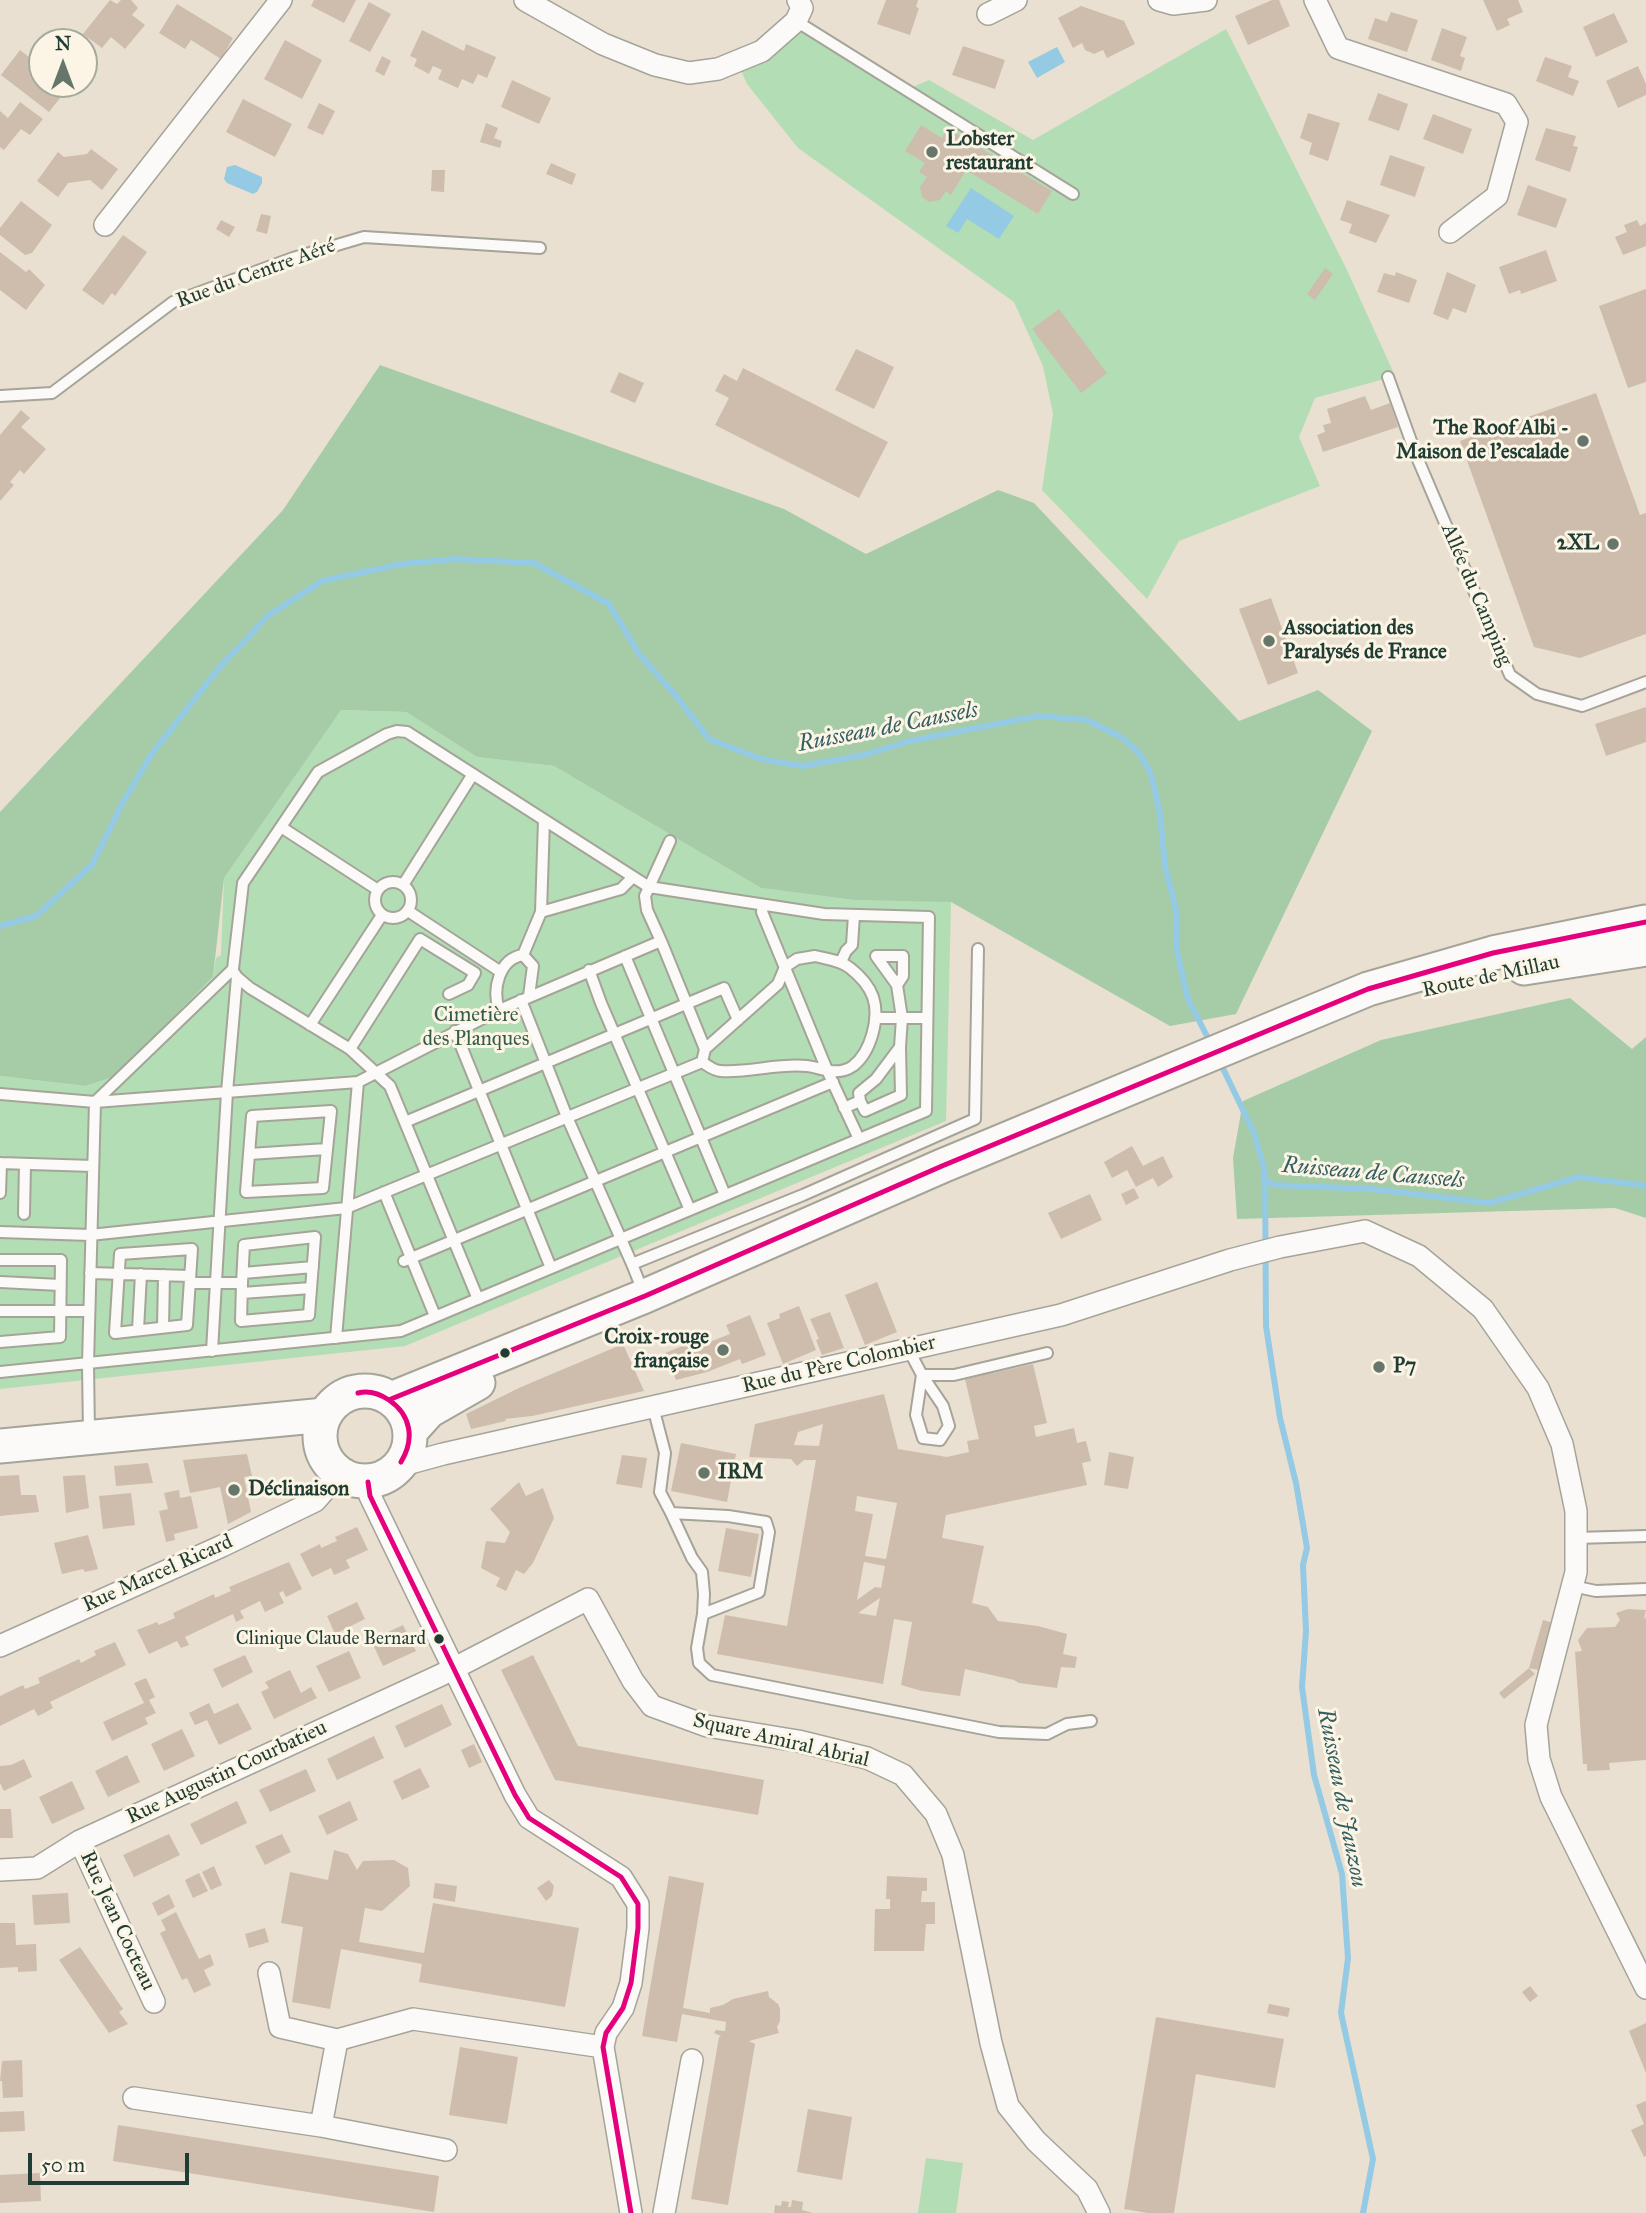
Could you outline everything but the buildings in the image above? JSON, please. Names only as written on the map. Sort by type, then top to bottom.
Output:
[{"type":"main road","points":[[391,1399],[645,1296],[942,1166],[1368,989],[1493,953],[1646,922]]},
{"type":"main road","name":"Route de Millau","points":[[1256,1035],[1481,975],[1646,949]]},
{"type":"main road","points":[[0,1446],[284,1419],[336,1455],[390,1474],[429,1411],[645,1296]]},
{"type":"main road","points":[[336,1455],[334,1403],[347,1395],[362,1391],[391,1399],[400,1408],[407,1420],[406,1448]]},
{"type":"street","points":[[105,225],[281,0]]},
{"type":"street","points":[[525,0],[603,44],[655,65],[689,73],[718,69],[762,51],[798,10]]},
{"type":"street","points":[[988,14],[1016,0]]},
{"type":"street","points":[[1159,0],[1173,4],[1206,0]]},
{"type":"street","points":[[1315,0],[1338,48],[1506,104],[1517,122],[1497,196],[1450,232]]},
{"type":"street","name":"Rue du Père Colombier","points":[[406,1448],[443,1454],[911,1349],[1060,1315],[1280,1247],[1364,1231],[1419,1256],[1483,1309],[1538,1388],[1562,1444],[1576,1511],[1576,1538]]},
{"type":"street","points":[[336,1455],[370,1496],[515,1795],[529,1818],[621,1877],[638,1904],[638,1928],[631,1983],[623,2008],[606,2033],[603,2047],[631,2213]]},
{"type":"street","name":"Rue Marcel Ricard","points":[[0,1646],[315,1501],[336,1455]]},
{"type":"street","points":[[1576,1538],[1576,1572],[1535,1725],[1539,1759],[1551,1797],[1646,1988]]},
{"type":"street","name":"Square Amiral Abrial","points":[[453,1668],[588,1599],[633,1681],[652,1706],[708,1727],[798,1741],[867,1758],[903,1775],[936,1814],[953,1855],[991,2043],[1008,2106],[1035,2141],[1087,2189],[1099,2213]]},
{"type":"street","name":"Rue Augustin Courbatieu","points":[[0,1870],[37,1868],[80,1841],[453,1668]]},
{"type":"street","name":"Rue Jean Cocteau","points":[[80,1841],[154,2002]]},
{"type":"street","points":[[269,1973],[280,2027],[337,2040],[413,2019],[603,2047]]},
{"type":"street","points":[[321,2126],[337,2040]]},
{"type":"street","points":[[664,2213],[692,2060]]},
{"type":"street","points":[[134,2098],[321,2126],[446,2150]]},
{"type":"lane","points":[[798,10],[1073,194]]},
{"type":"lane","name":"Rue du Centre Aéré","points":[[0,396],[52,393],[173,302],[293,258],[364,237],[540,248]]},
{"type":"lane","name":"Allée du Camping","points":[[1388,377],[1416,456],[1510,675],[1536,694],[1582,706],[1646,682]]},
{"type":"lane","points":[[0,1372],[88,1364],[212,1351],[336,1338],[401,1331],[926,1111],[929,917],[824,914],[649,887],[407,732],[387,734],[318,772],[243,883],[227,1092],[212,1351]]},
{"type":"lane","points":[[403,885],[473,774]]},
{"type":"lane","points":[[523,955],[541,912],[544,820]]},
{"type":"lane","points":[[281,827],[378,890]]},
{"type":"lane","points":[[670,841],[645,897],[647,910],[705,1049],[702,1062]]},
{"type":"lane","points":[[541,912],[621,889],[632,878]]},
{"type":"lane","points":[[390,882],[403,885],[409,890],[411,897],[408,911],[396,919],[382,915],[375,903],[378,890],[390,882]]},
{"type":"lane","points":[[763,905],[762,912],[827,1070],[859,1139]]},
{"type":"lane","points":[[408,911],[501,972]]},
{"type":"lane","points":[[310,1025],[382,915]]},
{"type":"lane","points":[[841,962],[852,945],[854,915]]},
{"type":"lane","points":[[350,1049],[420,939],[475,973],[468,985],[449,994]]},
{"type":"lane","points":[[0,1094],[95,1102],[358,1082],[499,1010],[661,941]]},
{"type":"lane","points":[[632,1264],[803,1195],[975,1119],[978,948]]},
{"type":"lane","points":[[499,1010],[496,997],[501,972],[507,961],[514,956],[523,955]]},
{"type":"lane","points":[[523,955],[533,966],[525,998],[545,1063],[645,1296]]},
{"type":"lane","points":[[625,956],[725,1195]]},
{"type":"lane","points":[[702,1062],[718,1071],[804,1066],[837,1073],[858,1060],[872,1036],[874,999],[852,969],[841,962],[814,956],[797,959],[785,967],[778,984],[705,1049]]},
{"type":"lane","points":[[897,985],[903,976],[903,956],[876,956],[897,985],[902,1018],[901,1095],[864,1111],[859,1093],[876,1079],[900,1047]]},
{"type":"lane","points":[[589,970],[690,1210]]},
{"type":"lane","points":[[867,986],[886,970]]},
{"type":"lane","points":[[235,973],[250,988],[350,1049],[390,1086],[478,1299]]},
{"type":"lane","points":[[89,1437],[90,1235],[95,1102],[235,973]]},
{"type":"lane","points":[[405,1122],[724,988],[738,1020]]},
{"type":"lane","points":[[875,1018],[928,1018]]},
{"type":"lane","points":[[455,1031],[551,1268]]},
{"type":"lane","points":[[0,1232],[90,1235],[346,1208],[702,1062]]},
{"type":"lane","points":[[336,1338],[358,1082]]},
{"type":"lane","points":[[407,1259],[833,1082]]},
{"type":"lane","points":[[844,1108],[860,1101]]},
{"type":"lane","points":[[331,1111],[327,1149],[323,1188],[246,1192],[251,1116],[331,1111]]},
{"type":"lane","points":[[249,1154],[327,1149]]},
{"type":"lane","points":[[0,1193],[1,1163],[93,1166]]},
{"type":"lane","points":[[24,1214],[25,1164]]},
{"type":"lane","points":[[384,1192],[407,1259],[435,1317]]},
{"type":"lane","points":[[315,1237],[309,1315],[241,1321],[242,1283],[244,1245],[315,1237]]},
{"type":"lane","points":[[192,1249],[190,1279],[187,1325],[115,1333],[120,1254],[192,1249]]},
{"type":"lane","points":[[0,1260],[61,1260],[60,1337],[0,1342]]},
{"type":"lane","points":[[242,1283],[313,1267]]},
{"type":"lane","points":[[90,1273],[164,1275],[215,1283],[311,1288]]},
{"type":"lane","points":[[138,1330],[141,1274]]},
{"type":"lane","points":[[163,1327],[164,1275]]},
{"type":"lane","points":[[0,1282],[61,1285]]},
{"type":"lane","points":[[0,1311],[89,1311]]},
{"type":"lane","points":[[911,1349],[922,1375],[943,1406],[949,1426],[940,1440],[923,1438],[916,1415],[922,1375]]},
{"type":"lane","points":[[922,1375],[954,1375],[1047,1353]]},
{"type":"lane","points":[[653,1407],[665,1453],[660,1492],[692,1558],[702,1572],[703,1614],[697,1648],[699,1663],[712,1675],[999,1732],[1047,1734],[1067,1724],[1091,1721]]},
{"type":"lane","points":[[671,1513],[728,1516],[766,1522],[769,1532],[759,1592],[703,1614]]},
{"type":"lane","points":[[1576,1538],[1646,1536]]},
{"type":"lane","points":[[1572,1586],[1596,1591],[1646,1589]]},
{"type":"green space","points":[[806,23],[913,87],[929,80],[1033,140],[1226,29],[1347,270],[1395,376],[1315,398],[1299,437],[1320,486],[1179,541],[1147,599],[1042,490],[1053,414],[1043,366],[1014,302],[798,148],[747,84],[741,70],[772,58]]},
{"type":"green space","points":[[380,365],[784,509],[866,554],[998,490],[1034,503],[1239,721],[1318,690],[1372,731],[1236,1014],[1170,1026],[951,902],[854,900],[761,888],[554,766],[477,757],[406,712],[341,710],[224,878],[213,977],[115,1076],[85,1086],[0,1076],[0,812],[283,510]]},
{"type":"green space","name":"Cimetière des Planques","points":[[340,710],[406,712],[477,757],[554,766],[761,888],[854,900],[951,901],[946,1121],[405,1346],[0,1389],[0,1076],[84,1086],[115,1075],[213,978],[216,958],[221,955],[224,878]]},
{"type":"green space","points":[[1570,998],[1632,1049],[1646,1037],[1646,1218],[1615,1208],[1237,1219],[1233,1158],[1243,1101],[1381,1040]]},
{"type":"green space","points":[[926,2158],[963,2163],[956,2213],[918,2213]]},
{"type":"water","points":[[1057,47],[1065,62],[1037,78],[1028,62]]},
{"type":"water","points":[[235,165],[262,177],[257,192],[253,194],[227,183],[224,179],[227,167]]},
{"type":"water","points":[[971,188],[1014,216],[999,239],[967,219],[958,233],[946,226]]},
{"type":"waterway","name":"Ruisseau de Caussels","points":[[0,926],[36,916],[92,865],[122,804],[151,755],[219,668],[269,615],[322,581],[401,564],[455,559],[534,563],[609,604],[639,654],[709,739],[761,759],[802,766],[1038,716],[1087,720],[1123,738],[1140,754],[1151,774],[1160,814],[1165,866],[1176,910],[1177,952],[1188,999],[1211,1044]]},
{"type":"waterway","name":"Ruisseau de Jauzou","points":[[1219,1060],[1254,1133],[1265,1171],[1266,1326],[1280,1418],[1296,1483],[1307,1548],[1303,1565],[1306,1631],[1302,1687],[1314,1775],[1342,1874],[1348,1958],[1341,2013],[1373,2159],[1363,2213]]},
{"type":"waterway","name":"Ruisseau de Caussels","points":[[1263,1178],[1274,1185],[1371,1189],[1489,1203],[1579,1177],[1646,1186]]},
{"type":"transit line","points":[[391,1399],[645,1296],[942,1166],[1368,989],[1493,953],[1646,922]]},
{"type":"transit line","points":[[358,1393],[370,1392],[382,1396],[402,1413],[409,1436],[401,1462]]},
{"type":"transit line","points":[[368,1482],[370,1496],[515,1795],[529,1818],[621,1877],[638,1904],[638,1928],[631,1983],[623,2008],[606,2033],[603,2047],[631,2213]]},
{"type":"place","name":"Lobster restaurant","points":[[932,152]]},
{"type":"place","name":"The Roof Albi - Maison de l'escalade","points":[[1583,441]]},
{"type":"place","name":"2XL","points":[[1613,544]]},
{"type":"place","name":"Association des Paralysés de France","points":[[1269,641]]},
{"type":"place","name":"Croix-rouge française","points":[[723,1350]]},
{"type":"place","name":"P7","points":[[1379,1367]]},
{"type":"place","name":"IRM","points":[[704,1473]]},
{"type":"place","name":"Déclinaison","points":[[234,1490]]},
{"type":"place","name":"Clinique Claude Bernard","points":[[439,1639]]}]
